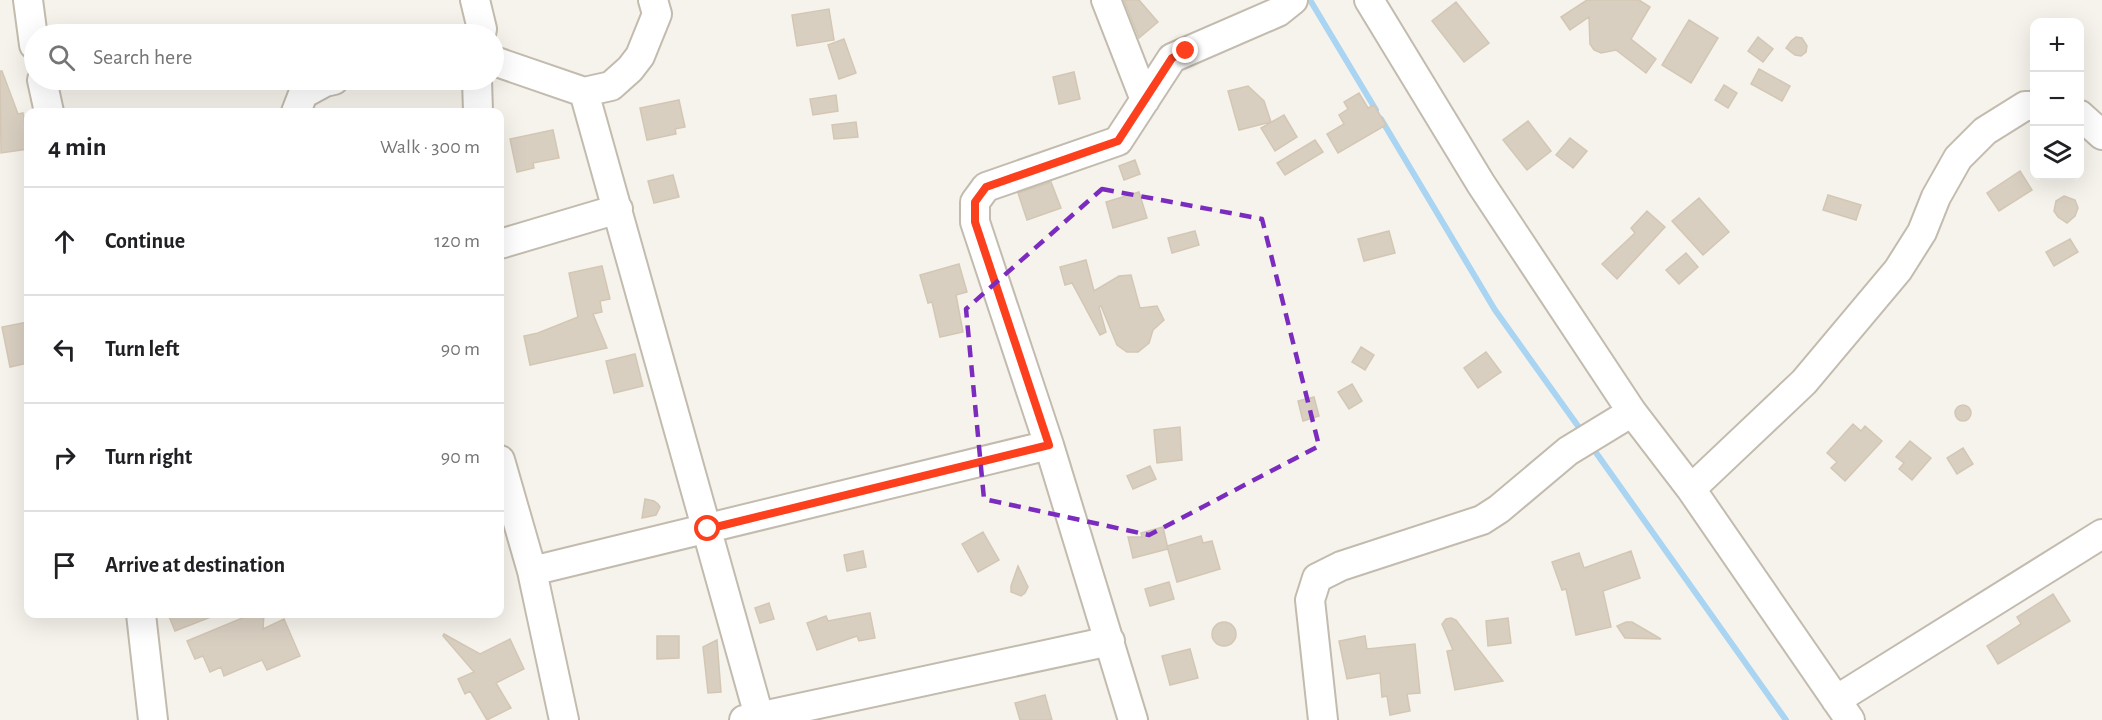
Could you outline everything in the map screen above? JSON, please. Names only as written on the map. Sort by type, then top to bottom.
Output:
[{"type":"street","points":[[28,0],[31,24]]},
{"type":"street","points":[[475,0],[481,24]]},
{"type":"street","points":[[504,64],[584,92],[611,86],[630,69],[640,56],[657,14],[653,0]]},
{"type":"street","points":[[1106,0],[1145,100]]},
{"type":"street","points":[[1368,0],[1481,184],[1632,412],[1691,489],[1843,710],[2102,534]]},
{"type":"street","points":[[1133,720],[1049,445],[975,222],[975,202],[986,187],[1118,141],[1172,58],[1285,6]]},
{"type":"street","points":[[44,90],[48,108]]},
{"type":"street","points":[[298,108],[303,94],[310,90]]},
{"type":"street","points":[[477,90],[478,108]]},
{"type":"street","points":[[584,92],[708,529],[766,717],[1110,641]]},
{"type":"street","points":[[1691,489],[1804,382],[1898,270],[1922,232],[1936,197],[1958,158],[1985,131],[2025,106],[2030,106]]},
{"type":"street","points":[[2084,120],[2102,135]]},
{"type":"street","points":[[504,243],[618,209]]},
{"type":"street","points":[[1323,720],[1310,600],[1317,578],[1341,566],[1482,520],[1568,451],[1632,412]]},
{"type":"street","points":[[531,571],[1049,445]]},
{"type":"street","points":[[504,474],[531,571],[564,720]]},
{"type":"street","points":[[141,618],[153,720]]},
{"type":"highlighted area","points":[[1102,189],[1262,219],[1319,446],[1149,535],[984,499],[966,309]]},
{"type":"building","points":[[1124,0],[1139,0],[1158,22],[1139,38]]},
{"type":"building","points":[[1587,0],[1639,0],[1650,7],[1631,39],[1656,59],[1646,73],[1616,50],[1601,53],[1594,50],[1590,44],[1589,17],[1570,30],[1561,17]]},
{"type":"building","points":[[1456,2],[1489,43],[1464,62],[1432,21]]},
{"type":"building","points":[[829,9],[834,40],[797,46],[792,15]]},
{"type":"building","points":[[1689,20],[1718,38],[1691,83],[1662,65]]},
{"type":"building","points":[[1758,37],[1773,49],[1763,62],[1748,51]]},
{"type":"building","points":[[1796,37],[1802,38],[1807,46],[1806,52],[1801,56],[1795,55],[1786,48]]},
{"type":"building","points":[[844,39],[856,73],[839,79],[828,45]]},
{"type":"building","points":[[1759,69],[1790,86],[1782,101],[1751,84]]},
{"type":"building","points":[[0,71],[2,71],[18,114],[23,113],[24,150],[1,153]]},
{"type":"building","points":[[1074,72],[1080,99],[1059,104],[1053,77]]},
{"type":"building","points":[[1724,85],[1737,93],[1728,108],[1715,100]]},
{"type":"building","points":[[1248,86],[1264,101],[1271,122],[1239,130],[1228,91]]},
{"type":"building","points":[[1359,93],[1368,108],[1374,105],[1386,125],[1338,153],[1327,134],[1344,124],[1339,115],[1348,109],[1344,102]]},
{"type":"building","points":[[836,95],[838,111],[813,115],[810,99]]},
{"type":"building","points":[[679,100],[685,127],[675,129],[676,134],[647,140],[640,108]]},
{"type":"building","points":[[1284,115],[1297,137],[1275,151],[1261,128]]},
{"type":"building","points":[[1528,121],[1551,151],[1527,170],[1503,140]]},
{"type":"building","points":[[856,122],[858,137],[834,139],[832,125]]},
{"type":"building","points":[[553,130],[559,158],[533,163],[534,168],[517,172],[510,139]]},
{"type":"building","points":[[1570,138],[1587,151],[1573,168],[1556,155]]},
{"type":"building","points":[[1315,140],[1323,152],[1285,175],[1277,163]]},
{"type":"building","points":[[1135,160],[1140,174],[1124,180],[1119,166]]},
{"type":"building","points":[[2020,171],[2032,190],[1999,211],[1987,193]]},
{"type":"building","points":[[673,175],[679,197],[654,203],[648,181]]},
{"type":"building","points":[[1051,182],[1061,208],[1027,220],[1018,193]]},
{"type":"building","points":[[1139,192],[1147,218],[1113,228],[1106,202]]},
{"type":"building","points":[[1828,195],[1861,205],[1856,220],[1823,210]]},
{"type":"building","points":[[2064,196],[2075,200],[2078,208],[2075,216],[2067,223],[2054,211],[2056,201]]},
{"type":"building","points":[[1699,198],[1729,232],[1703,255],[1672,221]]},
{"type":"building","points":[[1647,211],[1665,227],[1617,279],[1602,264],[1635,233],[1631,228]]},
{"type":"building","points":[[1195,231],[1199,245],[1172,253],[1168,238]]},
{"type":"building","points":[[1389,231],[1395,253],[1364,261],[1358,239]]},
{"type":"building","points":[[2070,239],[2078,252],[2054,266],[2046,252]]},
{"type":"building","points":[[1686,253],[1698,267],[1679,284],[1666,270]]},
{"type":"building","points":[[1086,260],[1094,291],[1119,276],[1131,275],[1140,308],[1157,306],[1164,320],[1153,330],[1149,343],[1138,352],[1127,352],[1117,345],[1101,306],[1099,307],[1106,332],[1100,335],[1072,283],[1065,285],[1060,267]]},
{"type":"building","points":[[959,264],[967,292],[956,295],[963,332],[940,337],[932,302],[928,303],[920,275]]},
{"type":"building","points":[[602,266],[610,299],[600,301],[602,312],[593,314],[607,348],[530,365],[524,336],[538,333],[578,317],[569,273]]},
{"type":"building","points":[[24,323],[24,364],[10,367],[2,327]]},
{"type":"building","points":[[1361,347],[1374,355],[1365,370],[1352,362]]},
{"type":"building","points":[[1486,352],[1501,372],[1478,388],[1464,368]]},
{"type":"building","points":[[635,354],[643,386],[614,393],[606,361]]},
{"type":"building","points":[[1352,384],[1362,401],[1349,409],[1338,392]]},
{"type":"building","points":[[1314,397],[1319,416],[1303,421],[1298,401]]},
{"type":"building","points":[[1963,405],[1969,407],[1971,413],[1969,419],[1963,421],[1957,419],[1955,413],[1957,407]]},
{"type":"building","points":[[1853,424],[1861,431],[1865,426],[1882,441],[1845,481],[1831,468],[1837,462],[1827,453]]},
{"type":"building","points":[[1180,427],[1182,460],[1157,463],[1154,430]]},
{"type":"building","points":[[1910,441],[1931,458],[1912,480],[1899,469],[1904,463],[1896,457]]},
{"type":"building","points":[[1963,448],[1973,464],[1957,474],[1947,458]]},
{"type":"building","points":[[1150,466],[1156,479],[1133,489],[1127,476]]},
{"type":"building","points":[[645,499],[658,504],[660,507],[656,515],[642,518]]},
{"type":"building","points":[[1163,527],[1168,549],[1133,558],[1128,537],[1142,537],[1141,533]]},
{"type":"building","points":[[983,532],[999,560],[978,572],[962,544]]},
{"type":"building","points":[[1201,536],[1203,543],[1212,541],[1220,569],[1177,582],[1167,546]]},
{"type":"building","points":[[863,551],[866,567],[847,571],[844,555]]},
{"type":"building","points":[[1631,551],[1640,578],[1603,591],[1611,627],[1576,635],[1566,589],[1562,590],[1552,562],[1579,553],[1584,568]]},
{"type":"building","points":[[1018,566],[1028,587],[1021,596],[1011,592]]},
{"type":"building","points":[[1169,582],[1174,599],[1150,606],[1145,589]]},
{"type":"building","points":[[2053,594],[2070,621],[1998,664],[1987,646],[2021,624],[2017,617]]},
{"type":"building","points":[[769,603],[774,619],[760,623],[755,608]]},
{"type":"building","points":[[870,613],[875,638],[859,641],[857,636],[817,650],[807,623],[826,616],[828,621]]},
{"type":"building","points":[[170,618],[208,618],[175,631]]},
{"type":"building","points":[[242,618],[264,618],[263,629],[284,619],[300,656],[267,670],[262,660],[224,676],[221,667],[210,672],[203,656],[195,659],[187,641]]},
{"type":"building","points":[[1508,618],[1511,643],[1488,646],[1486,621]]},
{"type":"building","points":[[1446,619],[1456,620],[1503,681],[1455,690],[1447,651],[1453,650],[1442,624]]},
{"type":"building","points":[[1224,622],[1233,625],[1236,634],[1233,643],[1224,646],[1215,643],[1212,634],[1215,625]]},
{"type":"building","points":[[1632,622],[1661,639],[1625,638],[1617,626]]},
{"type":"building","points":[[444,634],[480,654],[510,639],[524,669],[496,683],[511,708],[487,720],[470,691],[465,694],[458,679],[474,672],[443,636]]},
{"type":"building","points":[[657,636],[679,636],[679,658],[657,659]]},
{"type":"building","points":[[1365,636],[1367,649],[1415,644],[1420,693],[1407,694],[1410,711],[1390,715],[1387,696],[1382,697],[1380,673],[1347,679],[1339,641]]},
{"type":"building","points":[[717,640],[721,692],[708,693],[703,647]]},
{"type":"building","points":[[1190,649],[1198,678],[1170,685],[1162,656]]},
{"type":"building","points":[[1045,695],[1052,720],[1020,720],[1015,703]]},
{"type":"waterway","points":[[1310,0],[1376,110]]},
{"type":"waterway","points":[[1381,119],[1495,310],[1583,433]]},
{"type":"waterway","points":[[1592,447],[1786,720]]},
{"type":"route","points":[[708,529],[1049,445],[975,222],[975,202],[986,187],[1118,141],[1172,58],[1186,51]]}]
